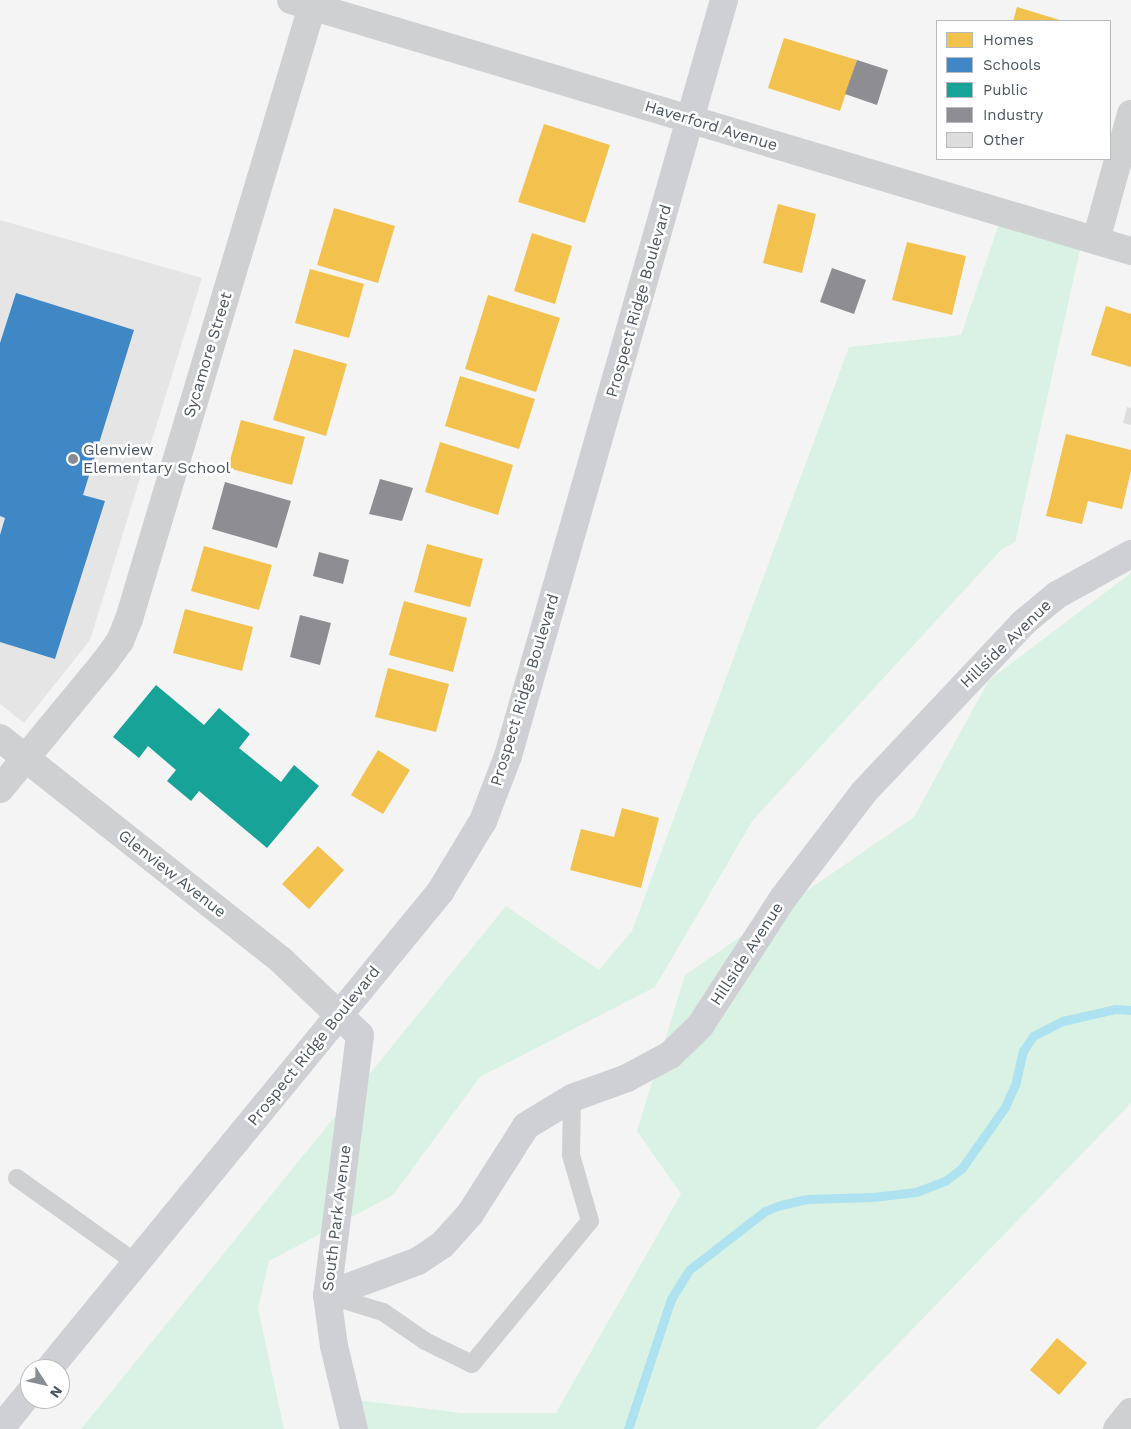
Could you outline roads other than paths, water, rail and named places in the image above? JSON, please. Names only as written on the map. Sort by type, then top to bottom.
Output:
[{"type":"street","name":"Prospect Ridge Boulevard","points":[[57,1359],[440,892],[483,821],[508,756],[724,0]]},
{"type":"street","name":"Haverford Avenue","points":[[306,2],[690,120],[1131,251]]},
{"type":"street","name":"Sycamore Street","points":[[0,788],[104,663],[129,620],[306,2]]},
{"type":"street","points":[[1096,240],[1131,114]]},
{"type":"street","name":"Hillside Avenue","points":[[327,1294],[418,1261],[442,1244],[470,1214],[526,1126],[572,1098],[627,1078],[670,1055],[700,1026],[783,898],[864,792],[1023,623],[1057,595],[1131,554]]},
{"type":"street","name":"Glenview Avenue","points":[[0,738],[281,960],[339,1014]]},
{"type":"street","name":"South Park Avenue","points":[[339,1014],[360,1035],[327,1294],[334,1346],[354,1429]]},
{"type":"street","points":[[0,1429],[20,1404]]},
{"type":"street","points":[[1117,1429],[1131,1412]]},
{"type":"lane","points":[[327,1294],[383,1312],[425,1342],[472,1364],[590,1221],[571,1155],[572,1098]]},
{"type":"lane","points":[[17,1178],[136,1264]]},
{"type":"waterway","points":[[628,1429],[671,1299],[689,1270],[765,1211],[781,1205],[807,1199],[873,1197],[916,1192],[945,1181],[962,1168],[1005,1107],[1015,1085],[1023,1051],[1033,1036],[1063,1021],[1115,1009],[1131,1010]]},
{"type":"place","name":"Glenview Elementary School","points":[[73,459]]}]
